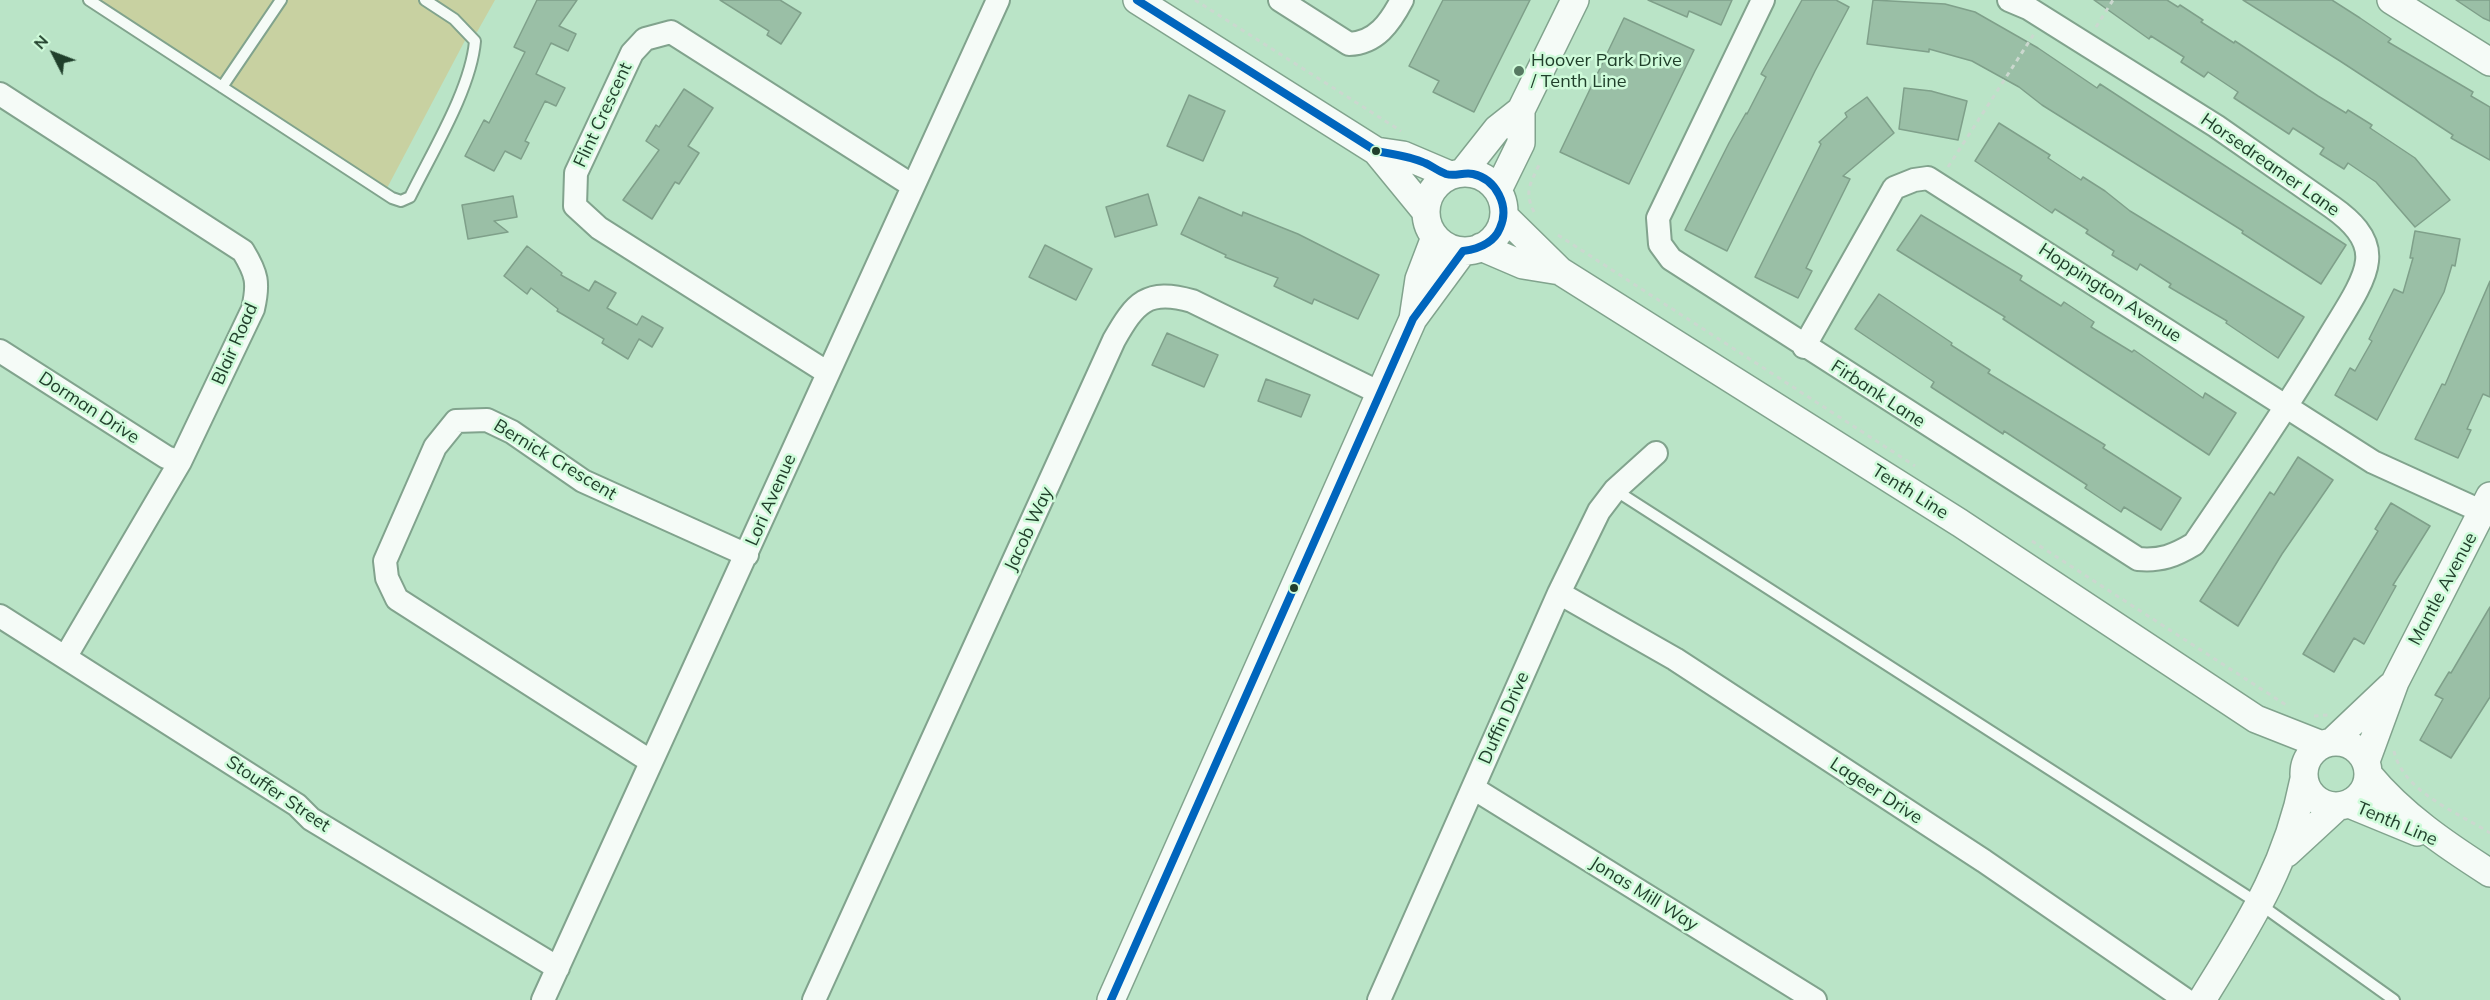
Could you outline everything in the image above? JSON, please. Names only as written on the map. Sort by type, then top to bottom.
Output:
[{"type":"street","name":"Lori Avenue","points":[[543,1000],[998,0]]},
{"type":"street","points":[[1137,0],[1376,152],[1425,212],[1435,237],[1451,249],[1472,249]]},
{"type":"street","points":[[1280,0],[1349,44],[1362,43],[1378,34],[1393,18],[1402,0]]},
{"type":"street","points":[[1425,212],[1432,190],[1457,174],[1497,129],[1521,110],[1575,0]]},
{"type":"street","name":"Firbank Lane","points":[[1763,0],[1658,219],[1660,244],[1671,259],[1804,347],[2138,559],[2157,561],[2172,557],[2194,544],[2287,406]]},
{"type":"street","name":"Horsedreamer Lane","points":[[2009,0],[2044,18],[2216,126],[2347,218],[2359,231],[2367,250],[2368,263],[2353,297],[2287,406]]},
{"type":"street","points":[[2391,0],[2490,62]]},
{"type":"street","name":"Flint Crescent","points":[[828,372],[599,228],[575,206],[576,173],[632,53],[645,39],[670,32],[913,186]]},
{"type":"street","name":"Blair Road","points":[[0,94],[243,251],[253,268],[258,288],[253,309],[180,462],[66,656]]},
{"type":"street","points":[[1413,319],[1472,249],[1496,234],[1501,203],[1521,143],[1521,110]]},
{"type":"street","points":[[1376,152],[1403,155],[1457,174],[1483,177],[1501,203]]},
{"type":"street","name":"Hoppington Avenue","points":[[1804,347],[1894,188],[1914,180],[1928,178],[2373,462],[2487,504]]},
{"type":"street","name":"Tenth Line","points":[[1501,203],[1560,271],[1960,523],[2172,666],[2256,719],[2328,743]]},
{"type":"street","points":[[1111,1000],[1413,319],[1419,279],[1435,237]]},
{"type":"street","name":"Tenth Line","points":[[1472,249],[1519,264],[1560,271]]},
{"type":"street","name":"Jacob Way","points":[[814,1000],[1114,340],[1134,307],[1161,294],[1192,301],[1380,393]]},
{"type":"street","name":"Dorman Drive","points":[[0,351],[166,457],[180,462]]},
{"type":"street","name":"Bernick Crescent","points":[[650,761],[397,599],[387,578],[385,561],[435,447],[456,421],[487,420],[512,432],[584,481],[634,506],[747,555]]},
{"type":"street","name":"Duffin Drive","points":[[1383,998],[1559,593],[1599,511],[1615,490],[1656,453]]},
{"type":"street","name":"Mantle Avenue","points":[[2368,768],[2395,682],[2487,504]]},
{"type":"street","name":"Lageer Drive","points":[[1559,593],[1685,666],[1984,861],[2187,1000]]},
{"type":"street","name":"Stouffer Street","points":[[0,616],[297,805],[311,819],[558,968]]},
{"type":"street","name":"Mantle Avenue","points":[[2328,743],[2395,682]]},
{"type":"street","name":"Tenth Line","points":[[2256,719],[2304,775]]},
{"type":"street","points":[[2202,1000],[2261,905],[2284,856],[2298,813],[2304,775],[2313,751],[2328,743],[2353,746],[2368,768],[2363,792],[2343,805],[2284,856]]},
{"type":"street","name":"Tenth Line","points":[[2368,768],[2385,794],[2446,845],[2490,873]]},
{"type":"street","points":[[2304,775],[2312,796],[2328,805],[2343,805]]},
{"type":"street","name":"Jonas Mill Way","points":[[1473,788],[1815,1000]]},
{"type":"street","name":"Tenth Line","points":[[2343,805],[2446,845]]},
{"type":"lane","points":[[89,0],[401,201],[410,197],[465,82],[474,55],[475,41],[454,19],[425,0]]},
{"type":"lane","points":[[222,87],[281,0]]},
{"type":"lane","points":[[1615,490],[2261,905],[2394,1000]]},
{"type":"path","points":[[1195,0],[1409,136]]},
{"type":"path","points":[[2085,44],[2113,0]]},
{"type":"path","points":[[1938,184],[2044,18]]},
{"type":"path","points":[[1537,217],[1527,199],[1530,184],[1539,165]]},
{"type":"path","points":[[1549,230],[1919,468]]},
{"type":"path","points":[[2029,539],[2289,707]]},
{"type":"path","points":[[2305,715],[2320,717],[2336,712]]},
{"type":"path","points":[[2380,727],[2397,736],[2394,751],[2397,765],[2404,776],[2420,789],[2490,833]]},
{"type":"green space","points":[[97,0],[495,0],[477,32],[470,31],[386,190]]},
{"type":"building","points":[[537,0],[577,0],[559,26],[576,34],[568,51],[551,43],[536,74],[565,88],[556,106],[545,101],[525,141],[529,143],[521,159],[505,151],[494,171],[465,156],[484,120],[489,123],[525,52],[514,47]]},
{"type":"building","points":[[720,0],[780,0],[801,13],[781,44],[767,35],[769,31]]},
{"type":"building","points":[[1443,0],[1530,0],[1474,112],[1433,92],[1439,81],[1409,66]]},
{"type":"building","points":[[1648,0],[1732,0],[1721,25],[1689,11],[1687,17]]},
{"type":"building","points":[[1802,0],[1836,0],[1849,7],[1727,251],[1685,230],[1729,143],[1766,77],[1761,74]]},
{"type":"building","points":[[1873,0],[1945,4],[1975,12],[2038,48],[2097,88],[2100,84],[2346,245],[2321,284],[2242,233],[2243,231],[2042,105],[2019,87],[1972,61],[1929,49],[1929,52],[1867,44]]},
{"type":"building","points":[[2094,0],[2167,0],[2178,7],[2180,5],[2203,20],[2201,22],[2234,43],[2235,41],[2318,96],[2346,113],[2348,110],[2372,125],[2370,128],[2415,158],[2450,200],[2415,227],[2376,182],[2348,163],[2344,169],[2320,154],[2324,148],[2293,128],[2289,134],[2234,98],[2238,92],[2208,72],[2204,77],[2181,62],[2184,57],[2151,36],[2149,39]]},
{"type":"building","points":[[2243,0],[2332,0],[2360,18],[2391,39],[2388,42],[2473,92],[2471,96],[2490,107],[2490,160],[2451,138],[2453,135]]},
{"type":"building","points":[[2456,0],[2490,0],[2490,21],[2483,18]]},
{"type":"building","points":[[1624,18],[1694,50],[1629,184],[1560,152]]},
{"type":"building","points":[[1904,88],[1931,91],[1967,101],[1958,140],[1899,129]]},
{"type":"building","points":[[684,89],[713,108],[688,146],[699,153],[679,184],[675,182],[652,219],[623,200],[659,150],[646,141],[656,125],[659,127]]},
{"type":"building","points":[[1189,95],[1225,111],[1203,161],[1167,146]]},
{"type":"building","points":[[1867,97],[1894,133],[1843,176],[1850,179],[1806,268],[1812,271],[1798,298],[1755,277],[1821,144],[1819,142],[1847,117],[1845,113]]},
{"type":"building","points":[[1999,123],[2050,155],[2048,158],[2081,180],[2083,177],[2130,211],[2304,317],[2278,358],[2226,323],[2227,321],[2169,287],[2171,284],[2140,264],[2137,270],[2112,255],[2114,251],[2086,233],[2088,230],[2055,209],[2052,213],[1975,161]]},
{"type":"building","points":[[1148,194],[1157,225],[1115,237],[1106,207]]},
{"type":"building","points":[[513,196],[517,217],[494,221],[508,232],[468,239],[462,205]]},
{"type":"building","points":[[1199,197],[1242,216],[1243,212],[1298,234],[1379,275],[1358,319],[1314,299],[1312,304],[1274,286],[1278,278],[1225,257],[1226,255],[1181,234]]},
{"type":"building","points":[[1921,215],[2022,276],[2020,280],[2061,306],[2064,302],[2094,322],[2091,327],[2132,352],[2134,350],[2203,398],[2205,393],[2236,413],[2209,455],[2003,319],[2005,317],[1897,250]]},
{"type":"building","points":[[2415,231],[2460,239],[2455,266],[2452,265],[2444,292],[2377,420],[2335,395],[2350,368],[2355,371],[2372,341],[2369,339],[2394,289],[2403,293],[2413,258],[2410,258]]},
{"type":"building","points":[[1045,245],[1092,269],[1076,300],[1029,277]]},
{"type":"building","points":[[527,246],[562,273],[561,275],[589,291],[595,281],[616,293],[607,308],[637,325],[642,316],[663,328],[652,347],[639,339],[628,359],[602,343],[604,339],[557,311],[558,309],[531,288],[527,294],[504,276]]},
{"type":"building","points":[[2490,281],[2490,397],[2483,394],[2467,429],[2471,430],[2458,458],[2415,439],[2442,384],[2445,385]]},
{"type":"building","points":[[1879,294],[1990,370],[1988,373],[2105,445],[2103,448],[2181,498],[2161,530],[2124,507],[2121,512],[2085,488],[2087,485],[1931,387],[1934,382],[1855,329]]},
{"type":"building","points":[[1167,333],[1218,355],[1204,387],[1152,365]]},
{"type":"building","points":[[1266,379],[1310,395],[1301,417],[1258,401]]},
{"type":"building","points":[[2298,457],[2333,480],[2282,554],[2238,626],[2200,601],[2270,492],[2274,495]]},
{"type":"building","points":[[2391,503],[2430,526],[2393,585],[2396,586],[2364,644],[2354,638],[2334,672],[2303,654],[2378,531],[2375,529]]},
{"type":"building","points":[[2490,607],[2490,697],[2451,758],[2420,740],[2443,699],[2435,695],[2449,672],[2451,673]]},
{"type":"transit line","points":[[1111,1000],[1413,319],[1463,251],[1480,247],[1494,238],[1503,220],[1499,195],[1488,181],[1473,174],[1446,174],[1413,159],[1376,151],[1137,0]]},
{"type":"place","name":"Hoover Park Drive / Tenth Line","points":[[1519,71]]}]
